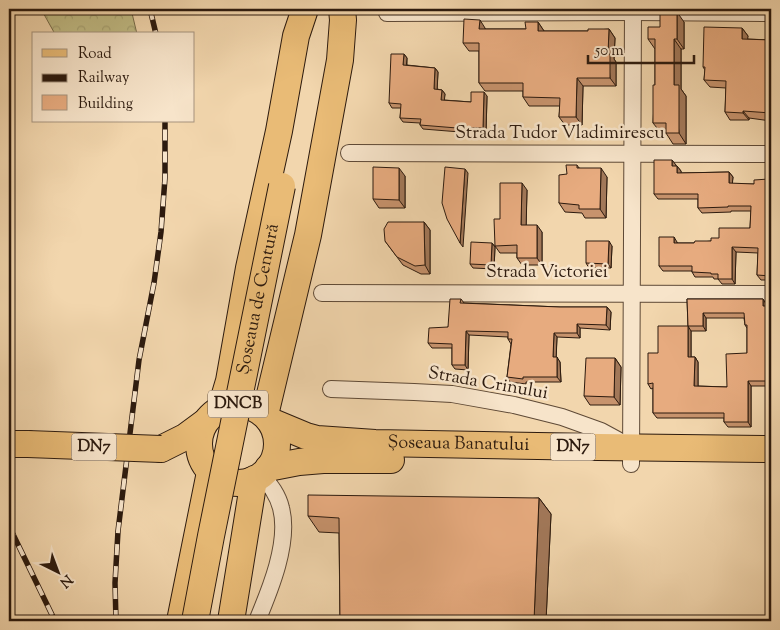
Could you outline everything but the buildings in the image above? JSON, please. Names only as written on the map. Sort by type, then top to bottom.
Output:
[{"type":"main road","points":[[180,621],[207,467],[200,455],[199,438],[213,416],[229,381],[249,268],[279,131],[296,36],[305,9]]},
{"type":"main road","name":"Șoseaua de Centură","points":[[213,621],[290,188],[299,114],[310,59],[317,9]]},
{"type":"main road","name":"Șoseaua de Centură","points":[[195,621],[211,536],[290,188],[326,62],[335,9]]},
{"type":"main road","points":[[231,621],[261,474],[273,460],[276,445],[274,430],[267,418],[308,234],[340,60],[342,9]]},
{"type":"main road","name":"DN7","points":[[161,449],[186,437],[227,406],[241,405],[254,408],[267,418]]},
{"type":"main road","name":"Șoseaua Banatului","points":[[267,418],[317,439],[771,464]]},
{"type":"main road","name":"DN7","points":[[9,444],[161,449],[186,456],[207,467],[218,478],[226,481],[245,482],[261,474]]},
{"type":"main road","name":"Șoseaua Banatului","points":[[261,474],[299,462],[323,460],[631,456],[771,449]]},
{"type":"street","points":[[631,456],[633,10]]},
{"type":"street","points":[[387,13],[633,10],[771,13]]},
{"type":"street","name":"Strada Tudor Vladimirescu","points":[[349,153],[771,154]]},
{"type":"street","name":"Strada Victoriei","points":[[322,293],[771,294]]},
{"type":"street","name":"Strada Crinului","points":[[331,389],[452,394],[514,405],[562,417],[601,431],[631,456]]},
{"type":"street","points":[[257,621],[272,582],[284,532],[278,499],[261,474]]},
{"type":"green space","points":[[41,9],[131,9],[137,32],[54,32]]},
{"type":"railway","points":[[150,9],[156,32]]},
{"type":"railway","points":[[116,621],[115,583],[118,531],[139,360],[154,283],[161,232],[165,178],[165,122]]},
{"type":"railway","points":[[9,526],[55,621]]}]
